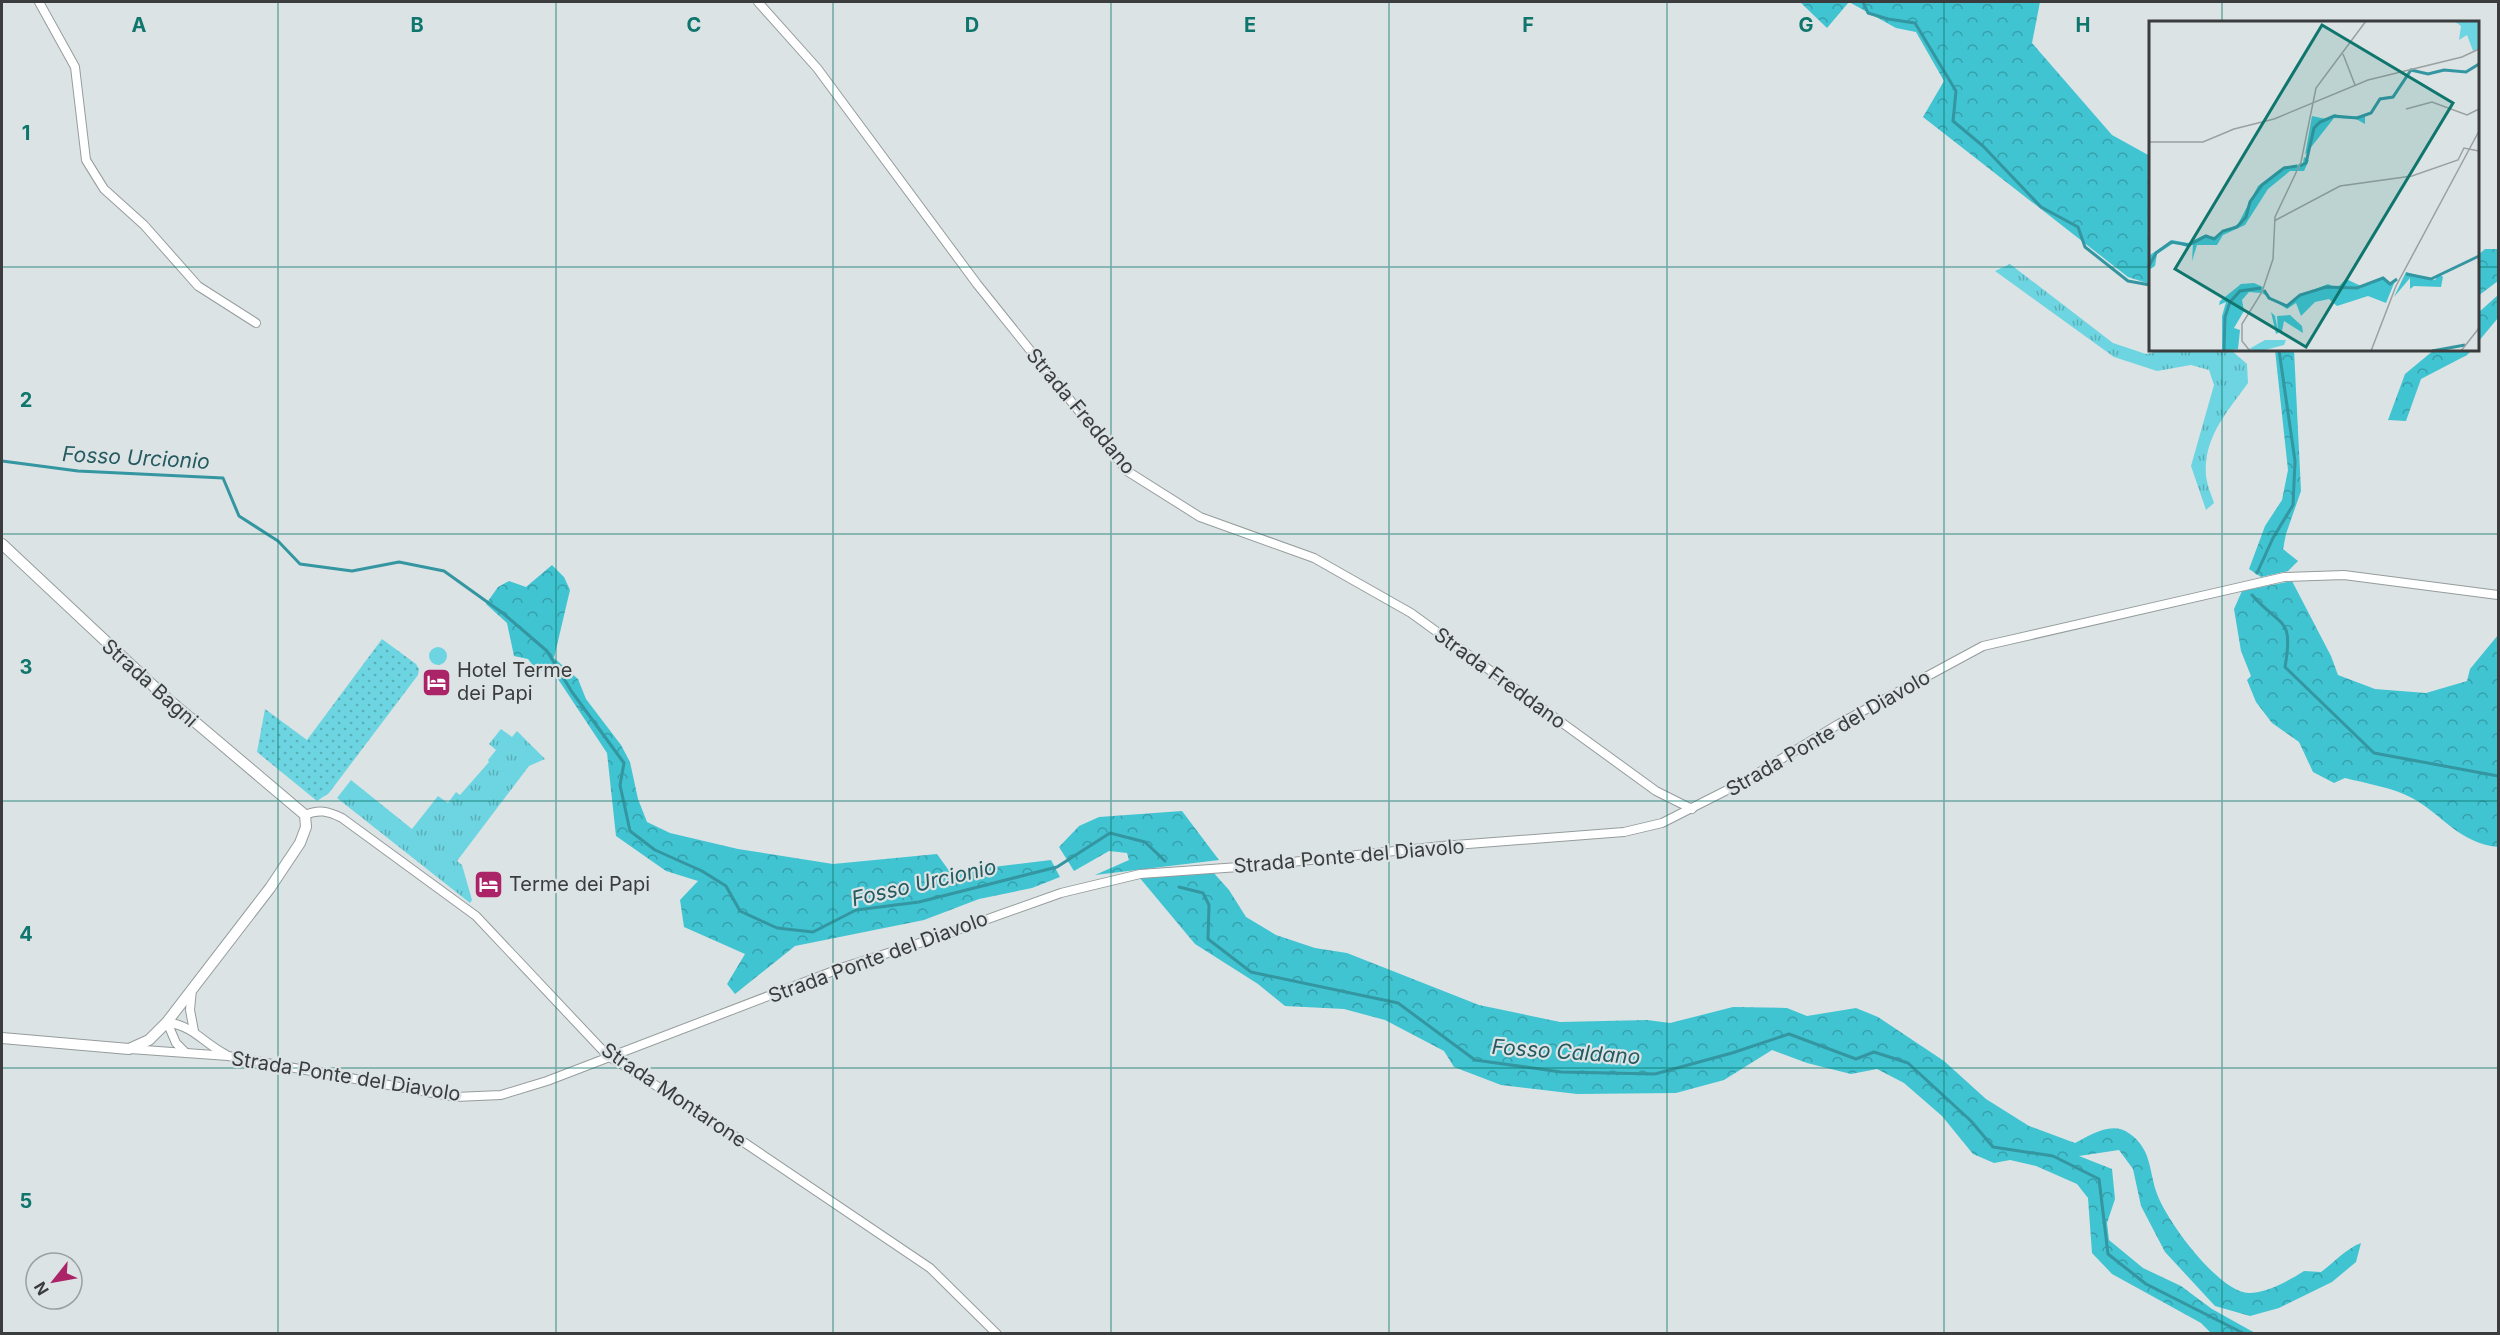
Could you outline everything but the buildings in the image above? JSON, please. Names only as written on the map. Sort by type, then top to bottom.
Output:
[{"type":"street","points":[[39,2],[75,67],[86,160],[104,189],[144,225],[198,286],[256,322]]},
{"type":"street","name":"Strada Freddano","points":[[759,2],[817,68],[977,284],[1127,471],[1200,517],[1314,558],[1411,613],[1656,791],[1692,809]]},
{"type":"street","name":"Strada Bagni","points":[[2,544],[162,694],[304,815]]},
{"type":"street","name":"Strada Ponte del Diavolo","points":[[129,1049],[228,1056],[455,1097],[501,1095],[547,1081],[844,967],[929,940],[1061,893],[1132,876],[1442,846],[1624,832],[1662,823],[1745,781],[1837,725],[1983,646],[2284,577],[2344,575],[2499,595]]},
{"type":"street","name":"Strada Montarone","points":[[304,815],[316,810],[329,811],[342,818],[476,916],[608,1056],[699,1112],[930,1268],[997,1334]]},
{"type":"street","points":[[2,1038],[129,1049],[148,1040],[167,1022],[270,888],[300,843],[306,827],[304,815]]},
{"type":"street","points":[[192,989],[190,1010],[194,1030]]},
{"type":"street","points":[[167,1022],[194,1030],[212,1047],[228,1056]]},
{"type":"street","points":[[167,1022],[171,1035],[186,1053]]},
{"type":"green space","points":[[1800,2],[1849,2],[1827,28]]},
{"type":"green space","points":[[1849,2],[2040,2],[2032,43],[2112,135],[2149,155],[2149,284],[2128,277],[1923,117],[1944,81],[1916,32],[1896,28]]},
{"type":"green space","points":[[2485,249],[2498,249],[2498,281],[2479,295],[2479,254]]},
{"type":"green space","points":[[2010,264],[2113,343],[2146,354],[2160,351],[2232,351],[2247,364],[2248,383],[2218,426],[2208,450],[2206,476],[2214,503],[2206,510],[2191,466],[2214,385],[2209,370],[2191,365],[2157,371],[2114,357],[1995,271]]},
{"type":"green space","points":[[2498,295],[2498,318],[2479,341],[2479,312]]},
{"type":"green space","points":[[2275,351],[2294,351],[2301,491],[2283,549],[2298,561],[2288,571],[2261,577],[2249,569],[2265,526],[2282,500],[2288,470]]},
{"type":"green space","points":[[2433,351],[2471,351],[2421,379],[2406,421],[2388,420],[2405,374]]},
{"type":"green space","points":[[552,565],[564,577],[570,590],[554,658],[578,679],[586,699],[621,745],[630,762],[638,799],[647,822],[670,833],[738,849],[833,864],[937,854],[950,872],[1051,860],[1060,877],[1032,888],[979,899],[924,920],[795,946],[735,994],[727,984],[745,954],[684,927],[680,900],[698,881],[666,871],[616,836],[607,753],[550,667],[538,672],[528,659],[514,656],[507,623],[486,604],[498,587],[509,581],[526,587]]},
{"type":"green space","points":[[2292,581],[2331,656],[2338,675],[2375,689],[2426,693],[2467,681],[2470,669],[2498,635],[2498,847],[2472,840],[2405,794],[2345,778],[2334,783],[2313,772],[2299,742],[2272,723],[2256,702],[2247,680],[2251,676],[2241,651],[2234,609],[2242,591]]},
{"type":"green space","points":[[382,639],[416,664],[419,669],[418,675],[329,793],[317,801],[257,752],[265,709],[307,740]]},
{"type":"green space","points":[[438,647],[446,652],[447,656],[442,664],[438,665],[430,660],[429,656],[434,648]]},
{"type":"green space","points":[[501,729],[512,737],[517,731],[545,759],[529,766],[457,861],[462,865],[472,900],[470,903],[337,798],[351,780],[412,829],[438,796],[448,803],[456,792],[460,795],[489,762],[488,760],[496,750],[489,744]]},
{"type":"green space","points":[[1182,811],[1219,860],[1095,875],[1129,860],[1127,853],[1109,851],[1074,871],[1059,847],[1079,826],[1099,817]]},
{"type":"green space","points":[[1212,871],[1229,890],[1246,917],[1276,935],[1315,948],[1347,953],[1479,1005],[1560,1022],[1647,1020],[1670,1023],[1733,1007],[1787,1008],[1807,1016],[1856,1008],[1878,1017],[1944,1061],[1986,1099],[2029,1126],[2075,1143],[2102,1130],[2116,1128],[2130,1134],[2146,1153],[2161,1203],[2181,1235],[2208,1268],[2237,1290],[2249,1293],[2263,1291],[2304,1271],[2321,1272],[2345,1252],[2361,1243],[2356,1262],[2332,1282],[2279,1308],[2250,1316],[2215,1306],[2165,1252],[2141,1206],[2133,1169],[2119,1150],[2079,1156],[2112,1169],[2115,1199],[2107,1223],[2109,1240],[2143,1268],[2181,1286],[2212,1309],[2255,1333],[2211,1333],[2201,1323],[2112,1274],[2092,1253],[2088,1198],[2077,1184],[2036,1166],[2010,1160],[1994,1163],[1973,1154],[1942,1116],[1904,1083],[1877,1069],[1851,1074],[1807,1063],[1772,1050],[1724,1080],[1676,1093],[1577,1094],[1501,1085],[1454,1067],[1444,1051],[1385,1020],[1344,1009],[1285,1006],[1258,984],[1195,944],[1139,877]]},
{"type":"waterway","points":[[1863,2],[1868,13],[1915,23],[1956,91],[1953,121],[1983,146],[2041,207],[2078,227],[2085,247],[2128,281],[2149,285]]},
{"type":"waterway","points":[[2257,573],[2273,538],[2293,505],[2295,461],[2279,351]]},
{"type":"waterway","name":"Fosso Urcionio","points":[[2,461],[78,471],[223,478],[239,516],[278,541],[300,564],[352,571],[399,562],[444,571],[504,614],[547,651],[572,692],[624,763],[620,785],[630,831],[655,850],[702,871],[726,886],[740,911],[777,928],[813,932],[856,910],[919,902],[1057,867],[1110,833],[1145,842],[1165,861]]},
{"type":"waterway","points":[[2252,595],[2283,624],[2288,639],[2285,667],[2374,753],[2498,776]]},
{"type":"waterway","name":"Fosso Caldano","points":[[1179,887],[1203,893],[1209,905],[1208,939],[1251,972],[1398,1003],[1475,1060],[1561,1072],[1655,1074],[1732,1053],[1789,1034],[1856,1059],[1874,1052],[1908,1063],[1971,1121],[1993,1147],[2053,1156],[2099,1179],[2108,1254],[2146,1284],[2245,1334]]},
{"type":"place","name":"Hotel Terme dei Papi","points":[[436,682]]},
{"type":"place","name":"Terme dei Papi","points":[[488,884]]}]
